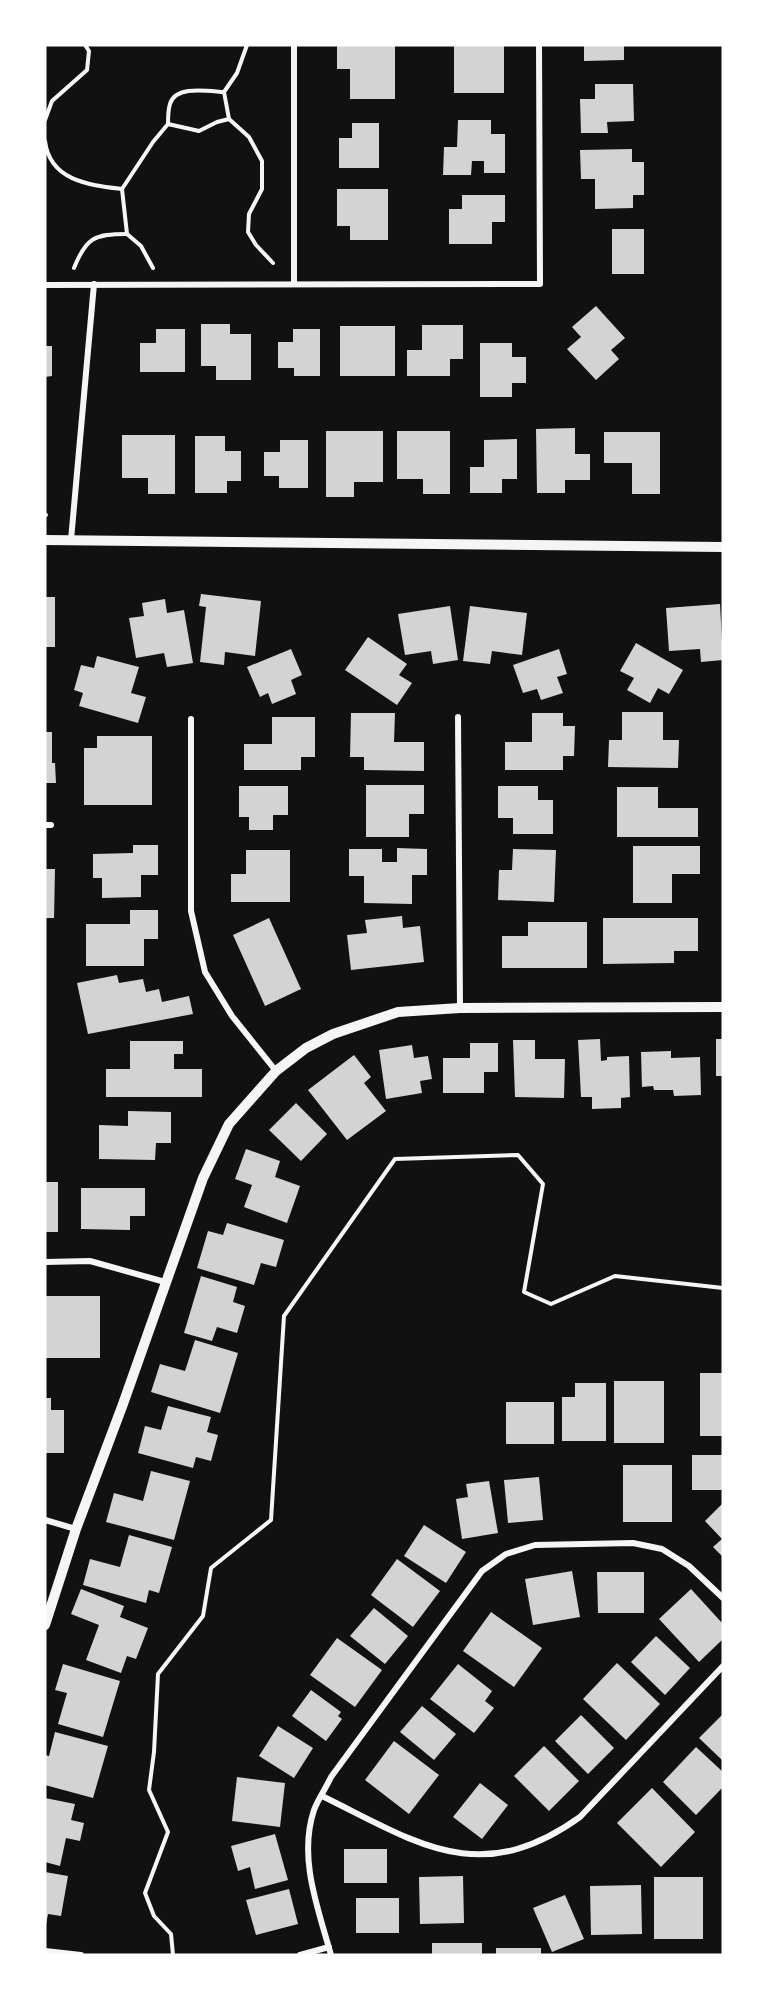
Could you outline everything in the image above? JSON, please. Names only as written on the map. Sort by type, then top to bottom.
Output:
[{"type":"street","points":[[294,45],[294,284]]},
{"type":"street","points":[[45,285],[540,284],[539,45]]},
{"type":"street","points":[[71,540],[94,284]]},
{"type":"street","points":[[45,540],[723,547]]},
{"type":"street","points":[[458,717],[460,1008]]},
{"type":"street","points":[[191,719],[191,911],[205,972],[232,1016],[276,1071]]},
{"type":"street","points":[[45,1625],[76,1529],[123,1404],[202,1178],[229,1124],[276,1071],[306,1048],[333,1034],[398,1012],[460,1008],[723,1007]]},
{"type":"street","points":[[45,1262],[90,1261],[165,1282]]},
{"type":"street","points":[[45,1520],[76,1529]]},
{"type":"street","points":[[330,1955],[309,1871],[308,1839],[315,1810],[331,1777],[482,1571],[506,1554],[535,1545],[633,1543],[662,1549],[689,1566],[723,1598]]},
{"type":"street","points":[[322,1796],[411,1839],[457,1853],[484,1855],[508,1852],[531,1845],[555,1834],[580,1817],[723,1666]]},
{"type":"street","points":[[300,1955],[328,1947]]},
{"type":"street","points":[[45,1951],[80,1955]]},
{"type":"path","points":[[45,120],[52,101],[87,70],[88,51],[85,45]]},
{"type":"path","points":[[247,45],[237,73],[224,92],[229,119],[249,137],[262,161],[262,189],[249,214],[248,232],[256,245],[273,263]]},
{"type":"path","points":[[127,234],[122,189],[153,142],[168,124],[170,101],[178,93],[224,92]]},
{"type":"path","points":[[168,124],[199,131],[229,119]]},
{"type":"path","points":[[45,141],[47,153],[63,174],[90,185],[122,189]]},
{"type":"path","points":[[74,268],[82,247],[107,234],[127,234],[141,246],[153,268]]},
{"type":"path","points":[[173,1955],[171,1934],[154,1916],[145,1893],[168,1832],[149,1791],[154,1752],[158,1674],[202,1616],[211,1568],[271,1520],[284,1316],[395,1159],[518,1155],[543,1184],[524,1292],[550,1304],[615,1276],[723,1288]]},
{"type":"building","points":[[337,45],[395,45],[395,99],[350,99],[350,69],[337,69]]},
{"type":"building","points":[[454,45],[504,45],[504,93],[454,93]]},
{"type":"building","points":[[584,45],[624,45],[624,60],[584,61]]},
{"type":"building","points":[[595,84],[633,84],[634,121],[607,122],[608,133],[581,133],[580,99],[595,99]]},
{"type":"building","points":[[458,120],[491,120],[491,134],[505,134],[505,173],[484,173],[484,161],[472,161],[471,175],[443,175],[444,147],[457,147]]},
{"type":"building","points":[[352,123],[379,123],[379,168],[339,168],[339,138],[352,138]]},
{"type":"building","points":[[632,149],[632,162],[644,162],[644,195],[633,195],[633,208],[595,209],[595,179],[581,179],[580,150]]},
{"type":"building","points":[[337,189],[388,189],[388,240],[350,240],[350,226],[337,226]]},
{"type":"building","points":[[462,195],[505,195],[505,222],[492,222],[492,244],[449,244],[449,209],[462,209]]},
{"type":"building","points":[[612,229],[644,229],[644,274],[612,274]]},
{"type":"building","points":[[596,306],[625,338],[611,350],[619,359],[596,380],[567,349],[581,337],[572,327]]},
{"type":"building","points":[[201,324],[230,324],[230,334],[251,334],[251,380],[216,380],[216,366],[201,366]]},
{"type":"building","points":[[422,325],[463,325],[463,359],[450,359],[450,376],[407,376],[407,350],[422,350]]},
{"type":"building","points":[[340,326],[395,326],[395,376],[340,376]]},
{"type":"building","points":[[156,329],[185,329],[185,372],[140,372],[140,343],[156,343]]},
{"type":"building","points":[[293,329],[320,329],[320,376],[294,376],[294,368],[278,368],[278,342],[293,342]]},
{"type":"building","points":[[480,343],[512,343],[512,357],[526,357],[526,383],[512,383],[512,397],[480,397]]},
{"type":"building","points":[[45,346],[52,346],[52,376],[45,377]]},
{"type":"building","points":[[575,428],[575,454],[590,454],[590,480],[565,480],[565,493],[537,493],[536,429]]},
{"type":"building","points":[[326,431],[383,431],[383,482],[354,482],[354,497],[326,497]]},
{"type":"building","points":[[397,431],[450,431],[450,494],[423,494],[423,479],[397,479]]},
{"type":"building","points":[[604,432],[660,432],[660,494],[632,494],[632,463],[604,463]]},
{"type":"building","points":[[122,435],[175,435],[175,494],[148,494],[148,478],[122,478]]},
{"type":"building","points":[[195,436],[225,436],[225,451],[241,451],[241,481],[227,481],[227,493],[195,493]]},
{"type":"building","points":[[517,439],[517,479],[502,479],[502,493],[470,493],[470,467],[484,467],[484,440]]},
{"type":"building","points":[[280,440],[308,440],[308,488],[279,488],[279,476],[264,476],[264,452],[280,452]]},
{"type":"building","points":[[201,594],[261,601],[255,656],[225,652],[224,665],[200,662],[206,607],[199,606]]},
{"type":"building","points":[[45,597],[55,597],[55,647],[45,647]]},
{"type":"building","points":[[165,599],[167,613],[184,610],[193,663],[167,667],[164,653],[136,658],[129,618],[144,616],[142,603]]},
{"type":"building","points":[[720,604],[723,660],[701,662],[700,649],[669,651],[666,608]]},
{"type":"building","points":[[450,606],[458,660],[433,664],[431,651],[405,655],[398,614]]},
{"type":"building","points":[[470,606],[527,613],[522,655],[492,651],[490,664],[463,661]]},
{"type":"building","points":[[368,637],[407,664],[399,675],[412,683],[397,705],[345,670]]},
{"type":"building","points":[[636,643],[683,670],[669,694],[658,688],[650,703],[627,690],[634,678],[620,671]]},
{"type":"building","points":[[291,649],[302,675],[291,680],[296,694],[272,704],[268,693],[260,697],[247,667]]},
{"type":"building","points":[[559,649],[567,674],[557,677],[563,693],[541,700],[537,689],[523,693],[513,665]]},
{"type":"building","points":[[97,656],[139,667],[131,693],[146,697],[138,723],[79,706],[83,693],[74,690],[81,665],[94,668]]},
{"type":"building","points":[[622,712],[663,712],[663,740],[679,740],[678,768],[608,767],[609,740],[622,740]]},
{"type":"building","points":[[351,713],[395,713],[394,742],[424,742],[424,771],[364,770],[364,757],[350,757]]},
{"type":"building","points":[[532,713],[563,713],[563,726],[575,726],[574,756],[563,756],[563,770],[505,770],[505,742],[532,742]]},
{"type":"building","points":[[272,717],[315,717],[315,757],[301,757],[301,770],[244,770],[244,744],[272,744]]},
{"type":"building","points":[[45,732],[52,732],[52,763],[55,763],[56,783],[45,783]]},
{"type":"building","points":[[97,736],[152,736],[152,805],[84,805],[84,748],[97,748]]},
{"type":"building","points":[[366,785],[424,785],[424,814],[409,814],[409,837],[366,837]]},
{"type":"building","points":[[239,786],[288,786],[288,815],[273,815],[273,830],[249,830],[249,817],[239,817]]},
{"type":"building","points":[[498,786],[538,786],[538,800],[553,800],[553,834],[513,834],[513,818],[498,818]]},
{"type":"building","points":[[617,787],[658,787],[658,808],[698,808],[698,837],[617,837]]},
{"type":"building","points":[[133,845],[158,845],[158,875],[141,875],[141,897],[102,898],[102,878],[93,878],[93,854],[133,853]]},
{"type":"building","points":[[633,846],[700,846],[700,874],[672,874],[672,903],[633,903]]},
{"type":"building","points":[[397,848],[427,849],[427,875],[412,875],[412,904],[364,903],[364,876],[349,876],[349,849],[382,849],[382,862],[397,862]]},
{"type":"building","points":[[513,849],[556,850],[554,902],[498,900],[499,870],[512,870]]},
{"type":"building","points":[[246,850],[290,850],[290,902],[231,902],[231,874],[246,874]]},
{"type":"building","points":[[45,869],[55,869],[54,918],[45,918]]},
{"type":"building","points":[[130,910],[158,910],[158,939],[144,939],[144,966],[86,966],[86,924],[130,924]]},
{"type":"building","points":[[402,916],[403,928],[420,926],[424,962],[351,970],[347,935],[367,933],[365,920]]},
{"type":"building","points":[[269,918],[301,989],[265,1006],[233,935]]},
{"type":"building","points":[[603,918],[698,918],[698,951],[674,951],[674,963],[603,964]]},
{"type":"building","points":[[528,922],[587,922],[587,968],[502,968],[502,936],[528,936]]},
{"type":"building","points":[[117,975],[119,983],[143,979],[146,992],[159,989],[162,1002],[189,996],[193,1014],[88,1034],[77,983]]},
{"type":"building","points":[[600,1039],[601,1061],[607,1060],[607,1057],[629,1056],[630,1097],[621,1098],[621,1108],[592,1109],[592,1097],[581,1097],[578,1040]]},
{"type":"building","points":[[716,1039],[723,1039],[723,1076],[716,1076]]},
{"type":"building","points":[[513,1040],[535,1040],[535,1059],[565,1059],[564,1098],[515,1097]]},
{"type":"building","points":[[130,1041],[183,1041],[183,1054],[174,1054],[174,1069],[202,1069],[202,1097],[106,1097],[106,1069],[130,1069]]},
{"type":"building","points":[[470,1043],[498,1043],[498,1072],[484,1072],[484,1093],[443,1093],[443,1058],[470,1058]]},
{"type":"building","points":[[412,1045],[414,1058],[428,1056],[432,1079],[420,1081],[422,1093],[386,1099],[379,1050]]},
{"type":"building","points":[[671,1051],[671,1058],[700,1057],[701,1095],[674,1096],[673,1090],[654,1090],[653,1086],[642,1087],[641,1052]]},
{"type":"building","points":[[354,1055],[371,1077],[364,1083],[386,1111],[347,1140],[308,1090]]},
{"type":"building","points":[[296,1103],[327,1134],[301,1161],[269,1130]]},
{"type":"building","points":[[128,1111],[171,1112],[171,1143],[156,1143],[155,1160],[99,1159],[99,1125],[128,1126]]},
{"type":"building","points":[[246,1149],[280,1161],[275,1177],[300,1186],[287,1223],[244,1207],[252,1185],[235,1179]]},
{"type":"building","points":[[45,1182],[58,1182],[58,1232],[45,1232]]},
{"type":"building","points":[[81,1188],[145,1188],[145,1216],[130,1216],[130,1230],[81,1229]]},
{"type":"building","points":[[227,1223],[284,1240],[276,1267],[261,1263],[254,1285],[197,1268],[208,1231],[223,1235]]},
{"type":"building","points":[[201,1276],[237,1287],[233,1302],[245,1306],[237,1333],[217,1327],[212,1341],[184,1333]]},
{"type":"building","points":[[45,1296],[100,1296],[100,1358],[45,1358]]},
{"type":"building","points":[[195,1340],[238,1353],[220,1413],[151,1392],[160,1364],[185,1371]]},
{"type":"building","points":[[700,1373],[723,1373],[723,1436],[700,1436]]},
{"type":"building","points":[[614,1381],[664,1381],[664,1443],[614,1443]]},
{"type":"building","points":[[575,1383],[606,1383],[606,1441],[562,1441],[562,1397],[575,1397]]},
{"type":"building","points":[[45,1398],[51,1398],[51,1410],[64,1410],[64,1453],[45,1453]]},
{"type":"building","points":[[506,1402],[554,1402],[554,1444],[506,1444]]},
{"type":"building","points":[[168,1406],[211,1417],[207,1432],[218,1435],[211,1461],[196,1457],[193,1468],[138,1453],[145,1426],[161,1430]]},
{"type":"building","points":[[692,1455],[723,1455],[723,1490],[692,1490]]},
{"type":"building","points":[[623,1465],[672,1465],[672,1522],[623,1522]]},
{"type":"building","points":[[151,1471],[190,1481],[174,1540],[106,1522],[114,1493],[143,1501]]},
{"type":"building","points":[[539,1477],[543,1520],[508,1523],[504,1480]]},
{"type":"building","points":[[489,1481],[498,1533],[462,1539],[456,1499],[468,1497],[466,1484]]},
{"type":"building","points":[[723,1503],[723,1557],[713,1547],[722,1539],[705,1521]]},
{"type":"building","points":[[424,1525],[466,1552],[446,1583],[404,1556]]},
{"type":"building","points":[[129,1535],[172,1547],[159,1593],[149,1590],[146,1603],[83,1585],[90,1559],[120,1567]]},
{"type":"building","points":[[397,1559],[440,1591],[413,1627],[371,1595]]},
{"type":"building","points":[[572,1571],[580,1617],[533,1625],[525,1579]]},
{"type":"building","points":[[597,1572],[644,1572],[644,1613],[598,1613]]},
{"type":"building","points":[[81,1589],[124,1606],[120,1617],[148,1628],[136,1659],[127,1656],[121,1673],[86,1660],[99,1625],[71,1614]]},
{"type":"building","points":[[691,1589],[723,1624],[723,1639],[699,1662],[659,1619]]},
{"type":"building","points":[[374,1608],[408,1636],[385,1664],[350,1636]]},
{"type":"building","points":[[491,1612],[542,1648],[514,1687],[463,1651]]},
{"type":"building","points":[[656,1636],[690,1668],[665,1695],[631,1662]]},
{"type":"building","points":[[337,1638],[382,1670],[355,1707],[310,1675]]},
{"type":"building","points":[[617,1663],[660,1704],[626,1740],[583,1699]]},
{"type":"building","points":[[63,1664],[120,1681],[103,1737],[58,1724],[67,1693],[55,1690]]},
{"type":"building","points":[[458,1664],[492,1691],[485,1701],[494,1708],[474,1733],[430,1699]]},
{"type":"building","points":[[311,1690],[341,1712],[338,1716],[342,1719],[326,1741],[292,1716]]},
{"type":"building","points":[[422,1706],[456,1734],[434,1760],[400,1732]]},
{"type":"building","points":[[723,1714],[723,1761],[699,1738]]},
{"type":"building","points":[[581,1715],[614,1748],[588,1774],[555,1741]]},
{"type":"building","points":[[278,1726],[313,1748],[294,1778],[259,1756]]},
{"type":"building","points":[[55,1732],[108,1746],[93,1798],[45,1785],[45,1755],[49,1756]]},
{"type":"building","points":[[394,1741],[439,1775],[409,1814],[365,1780]]},
{"type":"building","points":[[544,1746],[579,1781],[549,1811],[514,1776]]},
{"type":"building","points":[[696,1747],[723,1772],[723,1787],[696,1815],[663,1782]]},
{"type":"building","points":[[237,1777],[285,1783],[280,1827],[232,1821]]},
{"type":"building","points":[[480,1783],[508,1805],[482,1839],[453,1817]]},
{"type":"building","points":[[652,1788],[695,1832],[661,1867],[617,1823]]},
{"type":"building","points":[[45,1798],[75,1804],[71,1820],[84,1823],[80,1841],[66,1838],[60,1866],[45,1862]]},
{"type":"building","points":[[275,1834],[288,1880],[255,1889],[250,1867],[238,1871],[231,1846]]},
{"type":"building","points":[[344,1849],[387,1849],[387,1883],[344,1883]]},
{"type":"building","points":[[45,1872],[68,1876],[61,1916],[48,1914],[46,1925]]},
{"type":"building","points":[[463,1876],[464,1923],[420,1924],[419,1877]]},
{"type":"building","points":[[654,1877],[703,1877],[703,1939],[654,1939]]},
{"type":"building","points":[[641,1885],[642,1934],[591,1935],[590,1886]]},
{"type":"building","points":[[289,1889],[298,1924],[256,1935],[246,1900]]},
{"type":"building","points":[[565,1895],[584,1939],[552,1952],[533,1908]]},
{"type":"building","points":[[356,1898],[399,1898],[399,1933],[356,1933]]},
{"type":"building","points":[[432,1943],[482,1943],[482,1955],[432,1955]]},
{"type":"building","points":[[496,1948],[541,1948],[541,1955],[496,1955]]}]
